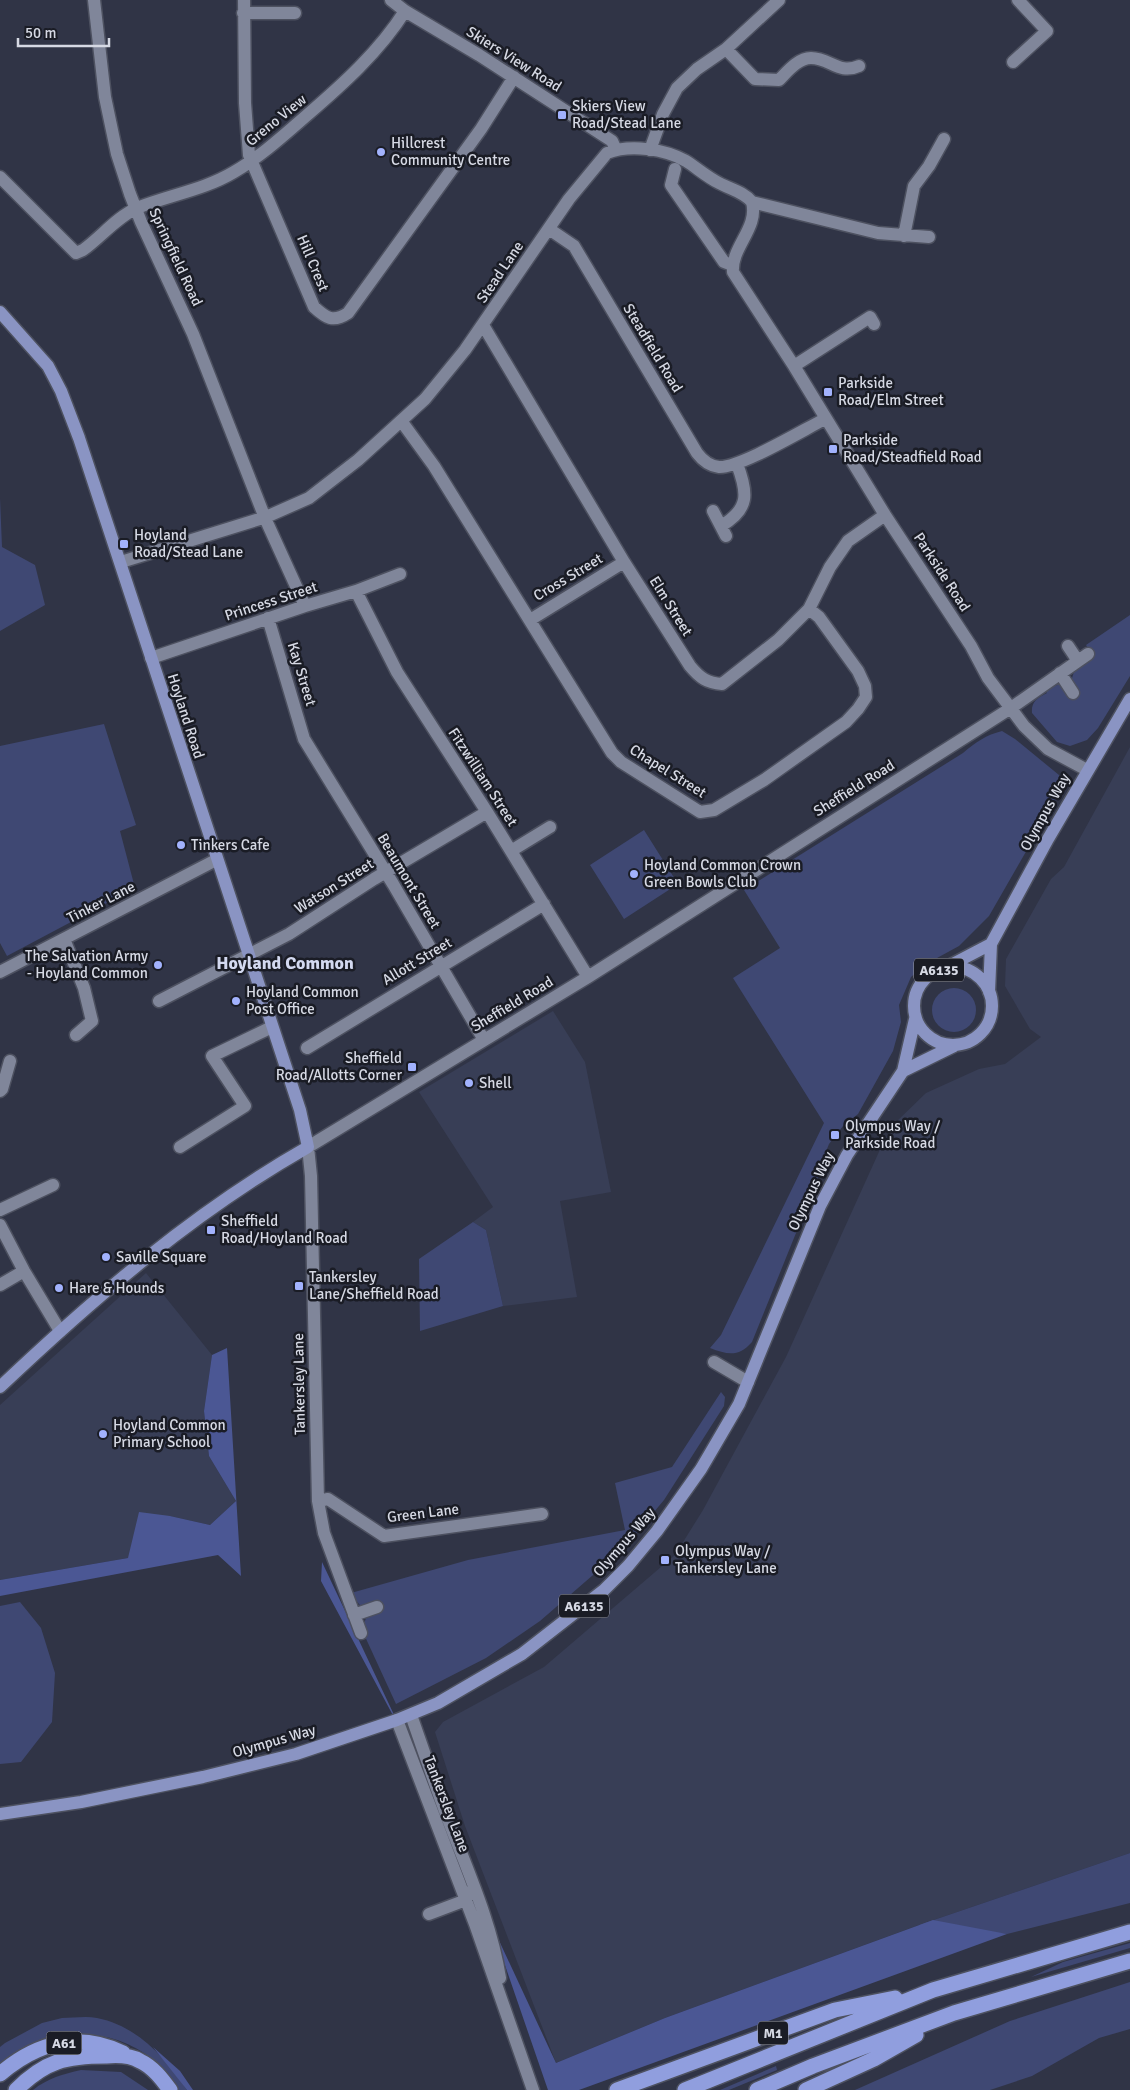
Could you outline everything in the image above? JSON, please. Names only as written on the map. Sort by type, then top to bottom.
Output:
[{"type":"highway","name":"M1","points":[[617,2090],[835,2010],[933,1990],[1130,1932]]},
{"type":"highway","points":[[757,2090],[813,2066],[954,2014],[1130,1961]]},
{"type":"highway","name":"M1","points":[[685,2090],[933,1990]]},
{"type":"highway","points":[[806,2090],[874,2059],[954,2014]]},
{"type":"highway","name":"A61","points":[[0,2074],[13,2063],[34,2051],[69,2042],[93,2041],[132,2057],[149,2067],[170,2090]]},
{"type":"highway","name":"A61","points":[[16,2090],[38,2071],[65,2059],[92,2056],[132,2057]]},
{"type":"main road","name":"Hoyland Road","points":[[0,312],[48,366],[61,391],[121,562],[216,860],[300,1110],[308,1147]]},
{"type":"main road","name":"Olympus Way","points":[[903,1071],[954,1046],[966,1043],[977,1037],[986,1028],[991,1016],[992,1004],[989,992],[992,944],[1088,770],[1130,699]]},
{"type":"main road","name":"Olympus Way","points":[[0,1814],[81,1802],[203,1778],[296,1754],[398,1720],[438,1704],[522,1654],[604,1590],[628,1566],[657,1531],[701,1469],[739,1404],[820,1206],[847,1155],[903,1071],[915,1019],[913,1005],[919,986],[923,980],[934,972],[992,944]]},
{"type":"main road","name":"A6135","points":[[946,967],[960,968],[973,972],[983,981],[989,992]]},
{"type":"main road","points":[[915,1019],[922,1031],[931,1039],[942,1044],[954,1046]]},
{"type":"main road","name":"Sheffield Road","points":[[0,1388],[101,1294],[172,1238],[273,1168],[308,1147]]},
{"type":"street","name":"Springfield Road","points":[[94,0],[105,97],[117,154],[135,209],[193,334],[266,518],[305,606]]},
{"type":"street","name":"Skiers View Road","points":[[391,0],[405,11],[612,141],[616,150]]},
{"type":"street","points":[[1013,62],[1047,31],[1018,0]]},
{"type":"street","points":[[650,150],[663,114],[677,88],[697,69],[726,49],[772,2]]},
{"type":"street","points":[[244,6],[295,13]]},
{"type":"street","name":"Hill Crest","points":[[244,6],[245,102],[249,155],[314,308],[324,317],[340,318],[348,313],[482,129],[514,78]]},
{"type":"street","name":"Greno View","points":[[0,177],[76,253],[90,245],[135,209],[205,185],[232,173],[252,161],[345,82],[373,52],[405,11]]},
{"type":"street","points":[[726,49],[755,79],[779,80],[793,66],[810,58],[827,62],[841,69],[850,70],[859,66]]},
{"type":"street","points":[[904,236],[914,186],[944,139]]},
{"type":"street","points":[[616,150],[650,150],[685,160],[717,182],[748,197],[754,209],[753,218],[732,265]]},
{"type":"street","name":"Stead Lane","points":[[121,562],[266,518],[309,498],[358,460],[402,422],[425,399],[483,324],[548,229],[601,159],[607,153],[616,150]]},
{"type":"street","name":"Parkside Road","points":[[674,169],[670,185],[724,262],[732,265],[733,272],[794,366],[885,515],[972,646],[988,678],[1024,726],[1048,749],[1088,770]]},
{"type":"street","points":[[752,202],[878,233],[928,237]]},
{"type":"street","name":"Steadfield Road","points":[[548,229],[574,246],[696,453],[704,461],[719,467],[737,464],[825,419]]},
{"type":"street","points":[[794,366],[870,318],[874,324]]},
{"type":"street","name":"Elm Street","points":[[483,324],[624,562],[690,666],[699,677],[710,684],[722,684],[778,640],[809,609],[830,567],[848,541],[885,515]]},
{"type":"street","name":"Chapel Street","points":[[402,422],[434,466],[612,753],[621,762],[700,812],[714,810],[764,780],[846,722],[866,697],[865,686],[858,671],[819,618],[809,609]]},
{"type":"street","points":[[713,511],[724,531],[740,511],[744,501],[743,478],[737,464]]},
{"type":"street","name":"Cross Street","points":[[530,620],[624,562]]},
{"type":"street","name":"Princess Street","points":[[151,658],[268,618],[356,591],[400,574]]},
{"type":"street","name":"Fitzwilliam Street","points":[[356,591],[397,672],[487,812],[588,977]]},
{"type":"street","name":"Kay Street","points":[[268,618],[304,739]]},
{"type":"street","name":"Sheffield Road","points":[[308,1147],[588,977],[1011,708],[1083,657],[1068,646]]},
{"type":"street","points":[[1060,673],[1072,693]]},
{"type":"street","name":"Beaumont Street","points":[[304,739],[386,872],[484,1040]]},
{"type":"street","name":"Watson Street","points":[[159,1001],[289,934],[386,872],[487,812]]},
{"type":"street","points":[[511,851],[550,826]]},
{"type":"street","name":"Tinker Lane","points":[[0,972],[216,860]]},
{"type":"street","name":"Allott Street","points":[[308,1048],[544,904]]},
{"type":"street","points":[[64,939],[84,988],[92,1021],[76,1035]]},
{"type":"street","points":[[180,1147],[245,1106],[212,1056],[272,1027]]},
{"type":"street","points":[[0,1091],[10,1061]]},
{"type":"street","name":"Tankersley Lane","points":[[308,1147],[318,1501],[324,1533],[361,1633]]},
{"type":"street","points":[[0,1210],[53,1185]]},
{"type":"street","points":[[0,1225],[24,1271],[60,1331]]},
{"type":"street","points":[[0,1284],[24,1271]]},
{"type":"street","points":[[714,1362],[748,1382]]},
{"type":"street","name":"Green Lane","points":[[318,1501],[328,1499],[384,1536],[542,1514]]},
{"type":"street","points":[[354,1615],[377,1607]]},
{"type":"street","name":"Tankersley Lane","points":[[411,1715],[479,1898],[496,1954],[507,2015]]},
{"type":"street","name":"Tankersley Lane","points":[[398,1720],[466,1900],[533,2090]]},
{"type":"street","name":"Tankersley Lane","points":[[466,1900],[470,1887],[470,1873]]},
{"type":"street","points":[[429,1914],[466,1900]]},
{"type":"shaded area","points":[[0,498],[2,547],[35,565],[45,605],[0,631]]},
{"type":"shaded area","points":[[1130,615],[1130,676],[1098,728],[1087,740],[1070,746],[1057,742],[1032,713],[1034,703],[1047,693],[1044,689],[1071,681],[1075,669],[1093,656],[1086,645]]},
{"type":"shaded area","points":[[104,724],[136,825],[120,831],[135,888],[7,956],[0,943],[0,746]]},
{"type":"shaded area","points":[[1002,731],[1015,739],[1059,775],[1059,794],[989,916],[959,946],[926,964],[911,977],[899,1005],[901,1022],[893,1051],[858,1114],[843,1126],[829,1144],[817,1181],[752,1342],[742,1350],[733,1353],[710,1348],[721,1335],[824,1123],[733,978],[780,948],[744,890],[963,753],[981,739]]},
{"type":"shaded area","points":[[1130,747],[1130,1853],[919,1925],[665,2018],[556,2063],[465,1826],[435,1732],[443,1722],[544,1667],[675,1555],[703,1510],[786,1357],[883,1143],[895,1123],[926,1093],[979,1069],[1005,1064],[1041,1037],[1030,1029],[1005,986],[1006,959],[1051,879],[1064,867]]},
{"type":"shaded area","name":"Hoyland Common Crown Green Bowls Club","points":[[644,830],[678,884],[624,919],[590,865]]},
{"type":"shaded area","points":[[958,988],[970,994],[975,1001],[975,1019],[970,1026],[963,1031],[950,1032],[942,1029],[935,1022],[932,1006],[935,998],[942,991]]},
{"type":"shaded area","points":[[553,1011],[585,1062],[611,1192],[560,1201],[577,1297],[503,1306],[486,1230],[473,1222],[493,1207],[419,1092]]},
{"type":"shaded area","points":[[473,1222],[486,1230],[503,1306],[420,1331],[419,1259]]},
{"type":"shaded area","name":"Hoyland Common Primary School","points":[[146,1273],[212,1355],[204,1411],[209,1456],[236,1501],[210,1525],[170,1516],[128,1558],[0,1580],[0,1405]]},
{"type":"shaded area","points":[[227,1348],[241,1576],[218,1555],[0,1596],[0,1580],[128,1558],[139,1512],[170,1516],[210,1525],[236,1501],[209,1456],[204,1411],[212,1355]]},
{"type":"shaded area","points":[[721,1392],[725,1397],[724,1406],[664,1500],[623,1549],[540,1621],[486,1658],[396,1704],[362,1630],[367,1615],[351,1593],[468,1560],[625,1530],[615,1483],[672,1467]]},
{"type":"shaded area","points":[[322,1562],[404,1736],[321,1581]]},
{"type":"shaded area","points":[[20,1602],[41,1628],[55,1673],[52,1722],[21,1762],[0,1764],[0,1606]]},
{"type":"shaded area","points":[[1130,1853],[1130,1903],[1007,1934],[919,1925]]},
{"type":"shaded area","points":[[489,1919],[556,2063],[665,2018],[933,1920],[1007,1934],[579,2090],[548,2090]]},
{"type":"shaded area","points":[[1130,1943],[1130,1948],[1031,1977],[1063,1962]]},
{"type":"shaded area","points":[[1130,1982],[1130,2029],[1099,2038],[1032,2076],[990,2090],[855,2090],[1010,2021]]},
{"type":"shaded area","points":[[62,2018],[97,2018],[125,2028],[149,2045],[159,2055],[187,2090],[178,2090],[154,2060],[136,2048],[117,2040],[97,2035],[76,2034],[56,2037],[36,2043],[17,2052],[0,2064],[0,2047],[5,2043],[42,2023]]},
{"type":"shaded area","points":[[153,2047],[180,2071],[193,2090],[187,2090]]},
{"type":"shaded area","points":[[776,2066],[777,2070],[729,2090],[720,2090]]},
{"type":"shaded area","points":[[81,2070],[121,2072],[148,2090],[33,2090],[44,2082],[56,2077]]},
{"type":"place","name":"Skiers View Road/Stead Lane","points":[[562,115]]},
{"type":"place","name":"Hillcrest Community Centre","points":[[381,152]]},
{"type":"place","name":"Parkside Road/Elm Street","points":[[828,392]]},
{"type":"place","name":"Parkside Road/Steadfield Road","points":[[833,449]]},
{"type":"place","name":"Hoyland Road/Stead Lane","points":[[124,544]]},
{"type":"place","name":"Tinkers Cafe","points":[[181,845]]},
{"type":"place","name":"Hoyland Common Crown Green Bowls Club","points":[[634,874]]},
{"type":"place","name":"The Salvation Army - Hoyland Common","points":[[158,965]]},
{"type":"place","name":"Hoyland Common Post Office","points":[[236,1001]]},
{"type":"place","name":"Sheffield Road/Allotts Corner","points":[[412,1067]]},
{"type":"place","name":"Shell","points":[[469,1083]]},
{"type":"place","name":"Olympus Way / Parkside Road","points":[[835,1135]]},
{"type":"place","name":"Sheffield Road/Hoyland Road","points":[[211,1230]]},
{"type":"place","name":"Saville Square","points":[[106,1257]]},
{"type":"place","name":"Tankersley Lane/Sheffield Road","points":[[299,1286]]},
{"type":"place","name":"Hare & Hounds","points":[[59,1288]]},
{"type":"place","name":"Hoyland Common Primary School","points":[[103,1434]]},
{"type":"place","name":"Olympus Way / Tankersley Lane","points":[[665,1560]]},
{"type":"district","name":"Hoyland Common","points":[[285,963]]}]
